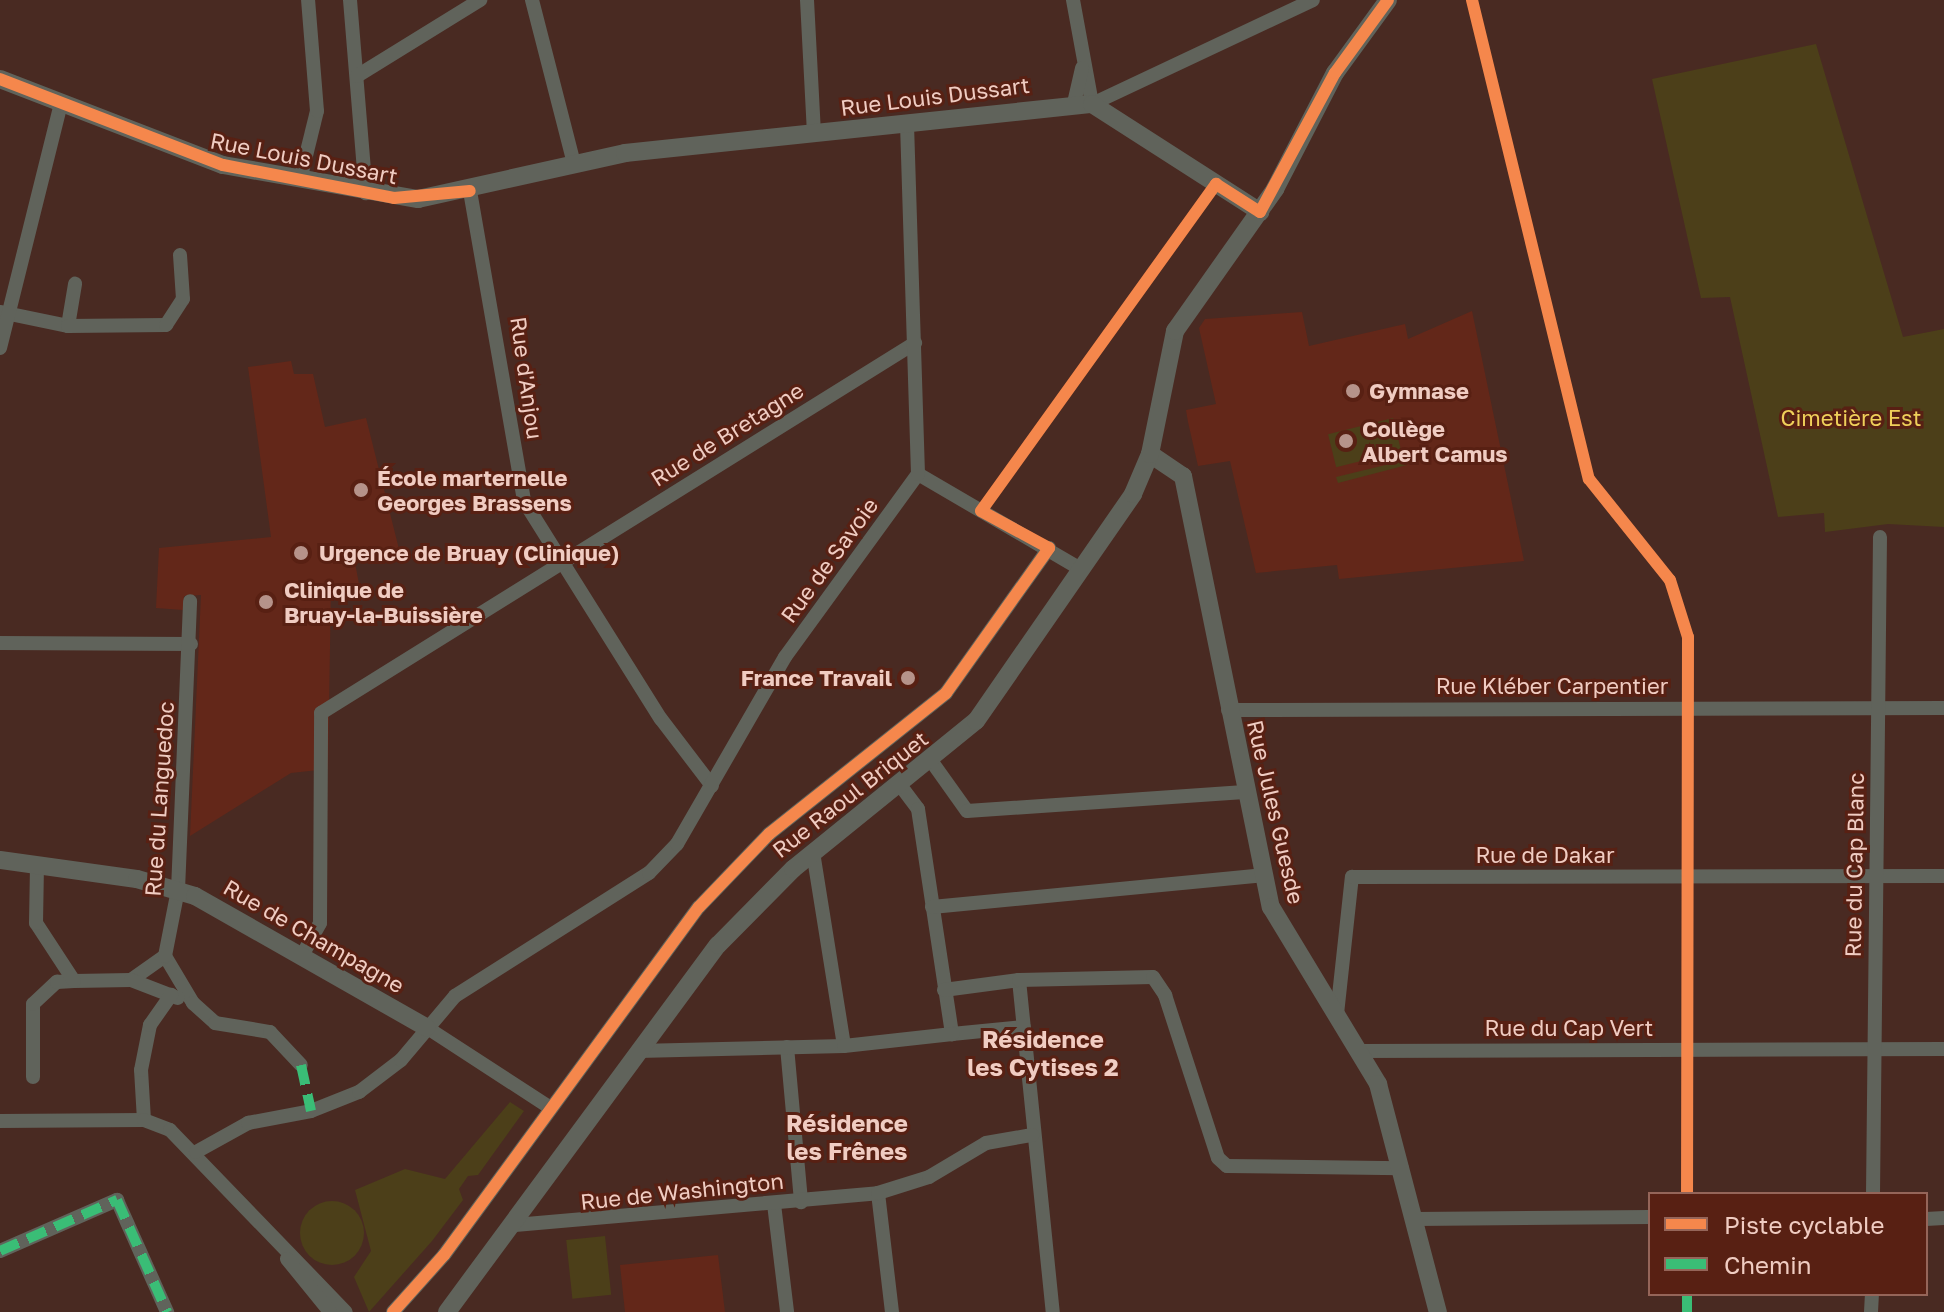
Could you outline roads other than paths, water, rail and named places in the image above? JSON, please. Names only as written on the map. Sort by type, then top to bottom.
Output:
[{"type":"street","points":[[300,180],[317,111],[308,0]]},
{"type":"street","points":[[350,0],[366,193]]},
{"type":"street","points":[[357,76],[480,0]]},
{"type":"street","points":[[532,0],[574,163]]},
{"type":"street","points":[[807,0],[814,135]]},
{"type":"street","points":[[1073,0],[1082,64],[1083,104]]},
{"type":"street","points":[[1083,104],[1313,0]]},
{"type":"street","points":[[1150,454],[1175,331],[1260,212],[1335,73],[1388,0]]},
{"type":"street","name":"Rue Louis Dussart","points":[[0,79],[197,157],[366,193],[418,199],[470,191],[574,163],[1083,104]]},
{"type":"street","points":[[0,348],[4,313],[12,298],[61,104]]},
{"type":"street","points":[[1083,104],[1260,212]]},
{"type":"street","points":[[907,124],[918,474],[1082,570]]},
{"type":"street","name":"Rue d'Anjou","points":[[470,191],[499,329],[521,492],[562,563],[712,786]]},
{"type":"street","points":[[4,313],[68,326],[166,325],[183,299],[180,255]]},
{"type":"street","points":[[68,326],[75,284]]},
{"type":"street","name":"Rue de Bretagne","points":[[304,952],[320,923],[321,713],[915,343]]},
{"type":"street","name":"Rue Raoul Briquet","points":[[447,1312],[515,1225],[638,1051],[718,945],[813,852],[932,762],[976,721],[1133,494],[1150,454]]},
{"type":"street","name":"Rue Jules Guesde","points":[[1150,454],[1183,476],[1262,875],[1279,924],[1361,1051],[1402,1168],[1438,1312]]},
{"type":"street","name":"Rue de Savoie","points":[[196,1152],[248,1123],[311,1111],[359,1092],[401,1060],[455,996],[665,859],[712,786],[785,657],[918,474]]},
{"type":"street","name":"Rue du Cap Blanc","points":[[1873,1192],[1880,537]]},
{"type":"street","points":[[393,1312],[444,1255],[543,1103],[699,907],[769,834],[946,693],[1049,548]]},
{"type":"street","name":"Rue du Languedoc","points":[[165,956],[178,890],[191,644],[190,601]]},
{"type":"street","points":[[0,643],[191,644]]},
{"type":"street","name":"Rue Kléber Carpentier","points":[[1228,710],[1944,708]]},
{"type":"street","points":[[932,762],[967,811],[1244,792]]},
{"type":"street","points":[[900,785],[918,809],[952,1034]]},
{"type":"street","points":[[813,852],[844,1046]]},
{"type":"street","name":"Rue de Champagne","points":[[0,860],[178,890],[304,952],[543,1103]]},
{"type":"street","points":[[37,864],[36,923],[74,981]]},
{"type":"street","points":[[932,907],[1262,875]]},
{"type":"street","points":[[1876,877],[1944,876]]},
{"type":"street","name":"Rue de Dakar","points":[[1337,1014],[1352,877],[1876,877]]},
{"type":"street","points":[[131,980],[165,956],[193,1003]]},
{"type":"street","points":[[944,990],[1019,980],[1153,977],[1165,995],[1218,1158],[1227,1166],[1402,1168]]},
{"type":"street","points":[[33,1077],[33,1004],[57,982],[74,981],[131,980],[193,1003],[225,1029],[270,1032],[301,1065]]},
{"type":"street","points":[[1019,980],[1032,1135],[1053,1312]]},
{"type":"street","points":[[144,1120],[141,1070],[150,1025],[171,995]]},
{"type":"street","points":[[638,1051],[844,1046],[1024,1027]]},
{"type":"street","points":[[787,1047],[801,1202]]},
{"type":"street","name":"Rue du Cap Vert","points":[[1361,1051],[1944,1049]]},
{"type":"street","points":[[0,1121],[144,1120],[196,1152],[279,1245],[346,1312]]},
{"type":"street","name":"Rue de Washington","points":[[515,1225],[878,1193],[929,1177],[986,1143],[1032,1135]]},
{"type":"street","points":[[878,1193],[892,1312]]},
{"type":"street","points":[[0,1251],[117,1200],[167,1312]]},
{"type":"street","points":[[774,1204],[787,1312]]},
{"type":"street","points":[[1416,1219],[1648,1217]]},
{"type":"street","points":[[279,1245],[330,1312]]},
{"type":"place","name":"Gymnase","points":[[1353,391]]},
{"type":"place","name":"Collège Albert Camus","points":[[1346,441]]},
{"type":"place","name":"École marternelle Georges Brassens","points":[[361,490]]},
{"type":"place","name":"Urgence de Bruay (Clinique)","points":[[301,553]]},
{"type":"place","name":"Clinique de Bruay-la-Buissière","points":[[266,602]]},
{"type":"place","name":"France Travail","points":[[908,678]]},
{"type":"district","name":"Résidence les Cytises 2","points":[[1043,1053]]},
{"type":"district","name":"Résidence les Frênes","points":[[847,1137]]},
{"type":"park label","name":"Cimetière Est","points":[[1851,418]]}]
